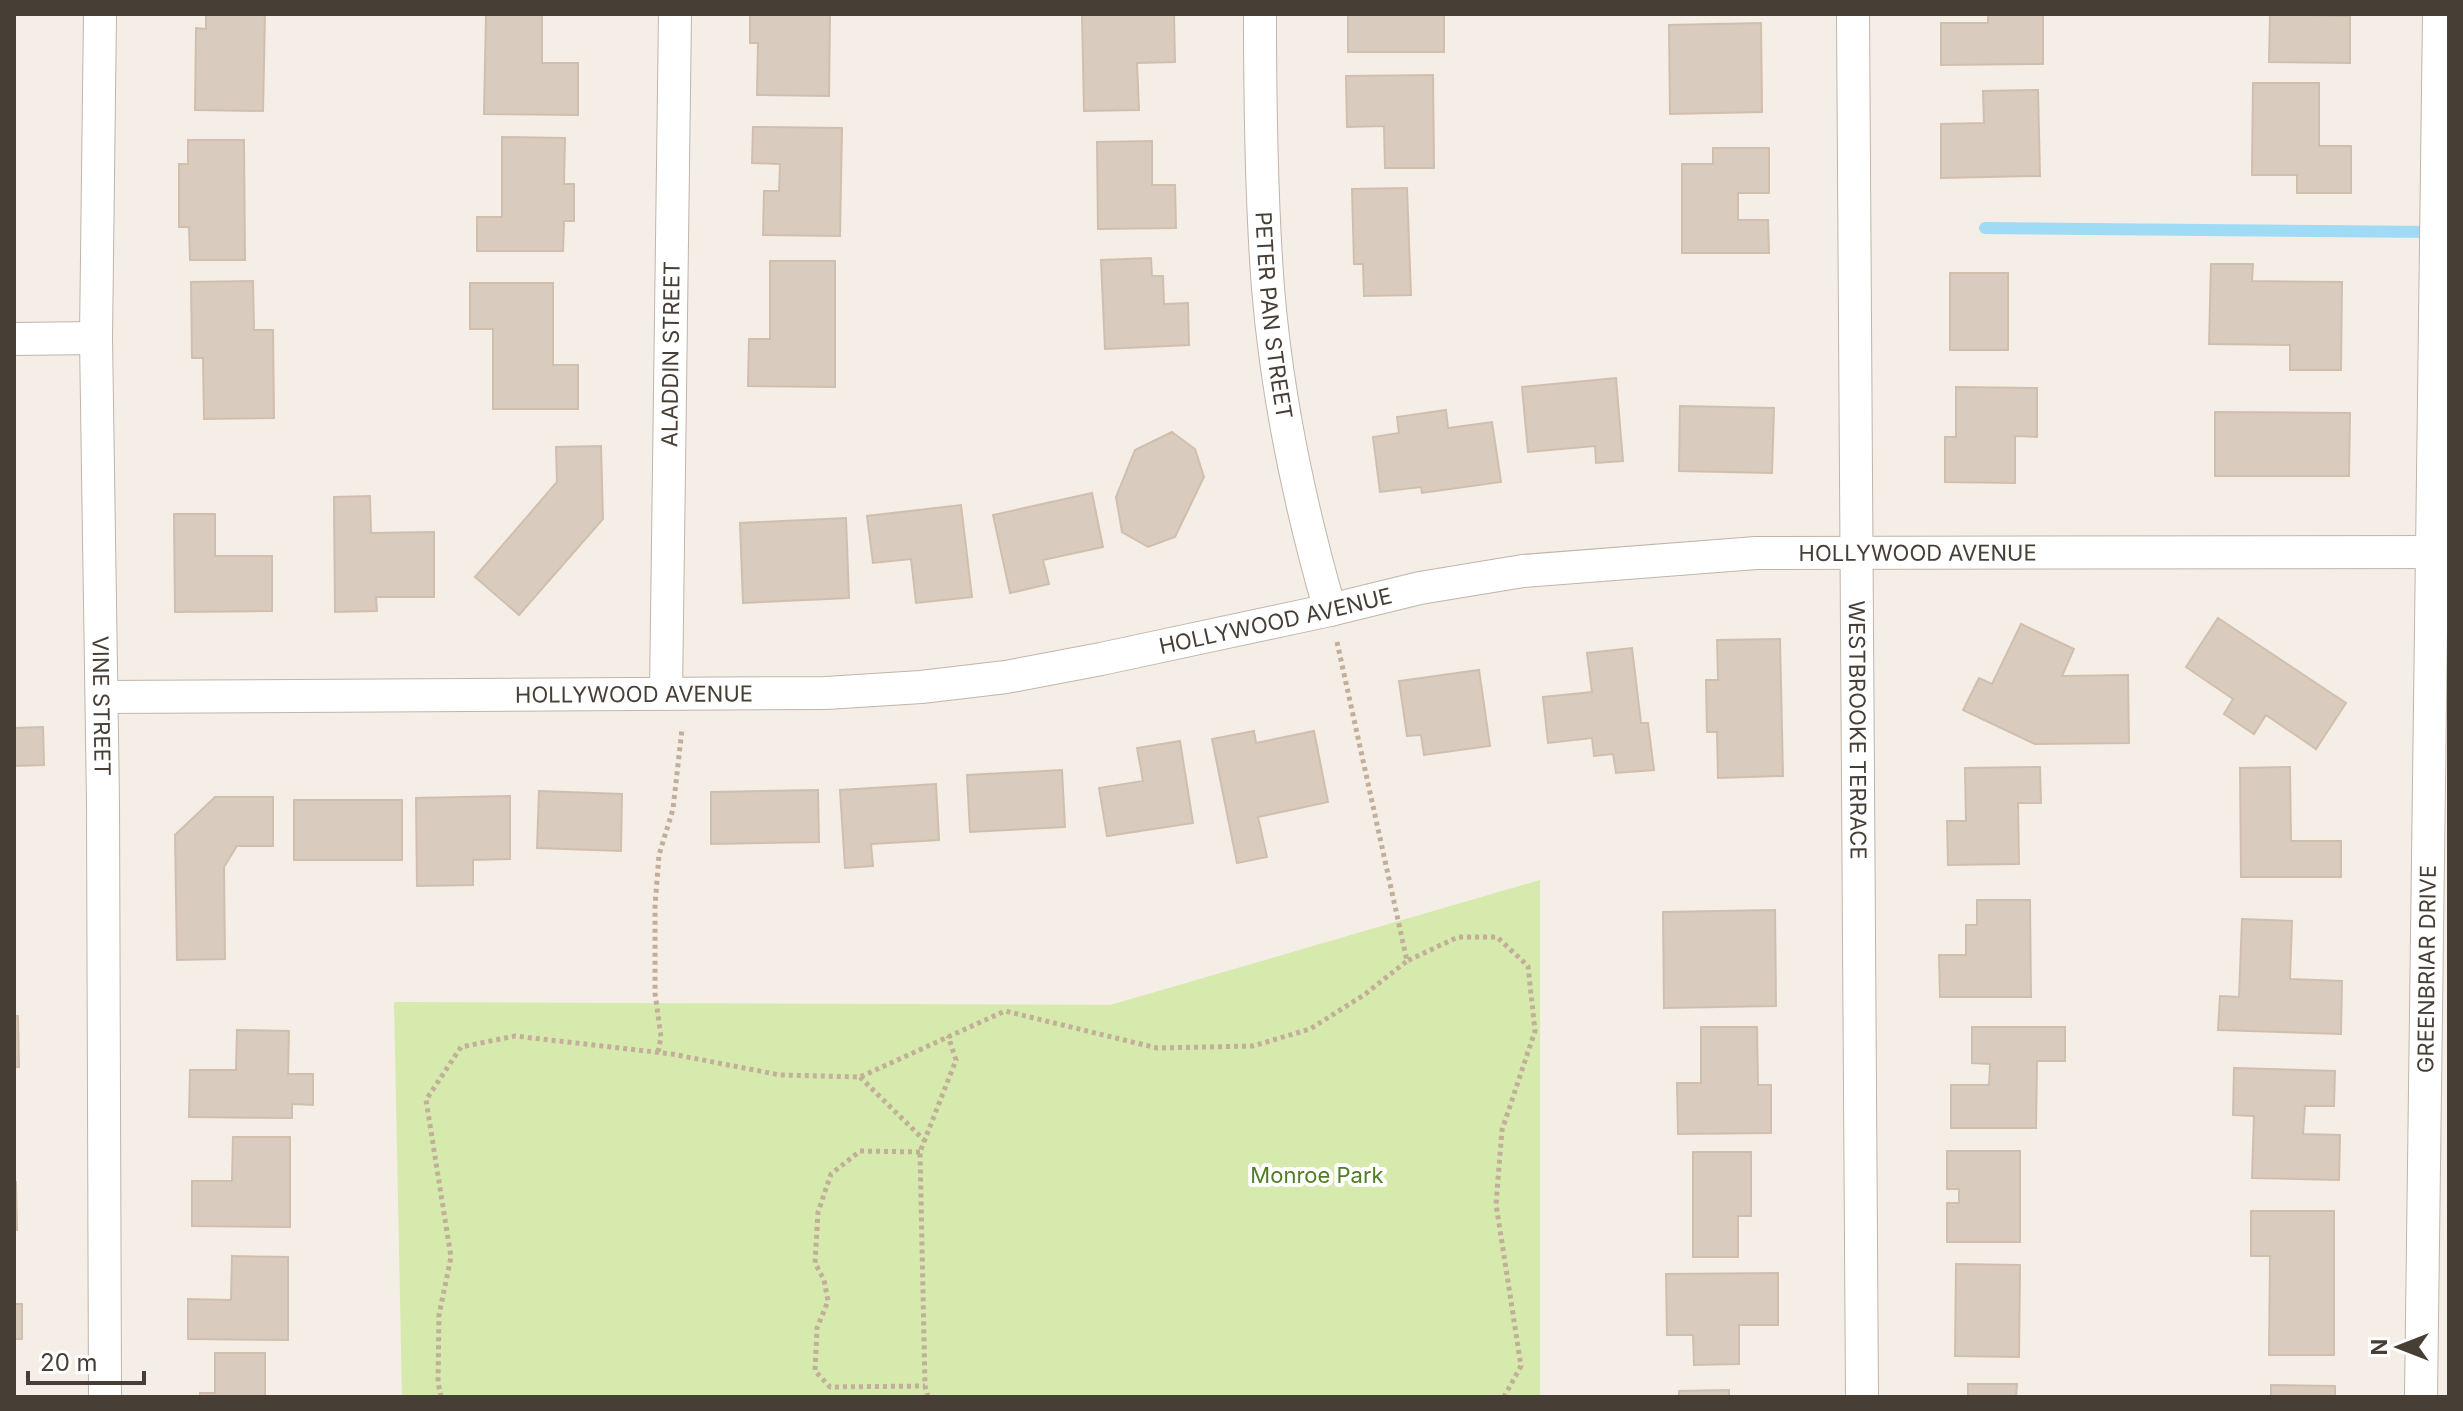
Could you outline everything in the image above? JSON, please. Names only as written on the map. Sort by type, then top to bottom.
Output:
[{"type":"street","name":"VINE STREET","points":[[100,14],[96,338],[102,697],[105,1397]]},
{"type":"street","name":"ALADDIN STREET","points":[[675,14],[675,694]]},
{"type":"street","name":"PETER PAN STREET","points":[[1260,14],[1262,189],[1269,291],[1283,400],[1308,534],[1330,610]]},
{"type":"street","name":"WESTBROOKE TERRACE","points":[[1853,14],[1862,1397]]},
{"type":"street","name":"GREENBRIAR DRIVE","points":[[2421,1397],[2441,552],[2436,260],[2439,14]]},
{"type":"street","points":[[14,339],[96,338]]},
{"type":"street","name":"HOLLYWOOD AVENUE","points":[[102,697],[826,693],[921,687],[1006,677],[1101,659],[1420,588],[1523,571],[1756,553],[2441,552]]},
{"type":"path","points":[[1330,610],[1407,961]]},
{"type":"path","points":[[658,1052],[661,1037],[655,993],[655,906],[659,855],[673,809],[675,694]]},
{"type":"path","points":[[441,1397],[438,1382],[439,1315],[451,1257],[426,1100],[461,1047],[515,1036],[658,1052],[780,1075],[860,1077],[1005,1011],[1157,1048],[1253,1046],[1310,1029],[1364,995],[1407,961],[1458,937],[1497,937],[1528,966],[1535,1031],[1502,1130],[1496,1204],[1521,1366],[1504,1397]]},
{"type":"path","points":[[928,1397],[925,1386],[920,1152],[956,1060],[948,1036]]},
{"type":"path","points":[[860,1077],[925,1141]]},
{"type":"path","points":[[920,1152],[860,1151],[831,1174],[818,1212],[815,1263],[824,1280],[828,1301],[817,1328],[815,1371],[830,1387],[925,1386]]},
{"type":"green space","name":"Monroe Park","points":[[1540,880],[1540,1397],[402,1397],[394,1002],[1110,1005]]},
{"type":"building","points":[[206,14],[265,14],[263,111],[195,110],[196,28],[206,29]]},
{"type":"building","points":[[486,14],[542,14],[542,63],[578,63],[578,115],[484,114]]},
{"type":"building","points":[[750,14],[830,14],[829,96],[757,95],[758,43],[750,43]]},
{"type":"building","points":[[1082,14],[1174,14],[1175,62],[1137,63],[1139,110],[1084,111]]},
{"type":"building","points":[[1348,14],[1444,14],[1444,52],[1348,52]]},
{"type":"building","points":[[1988,14],[2043,14],[2043,64],[1941,65],[1941,23],[1988,23]]},
{"type":"building","points":[[2270,14],[2350,16],[2350,63],[2269,62]]},
{"type":"building","points":[[1761,23],[1762,112],[1670,114],[1669,25]]},
{"type":"building","points":[[1433,75],[1434,168],[1385,168],[1384,126],[1347,127],[1346,76]]},
{"type":"building","points":[[2253,83],[2319,83],[2319,146],[2351,146],[2351,193],[2297,193],[2297,175],[2252,175]]},
{"type":"building","points":[[2038,90],[2040,176],[1941,178],[1941,124],[1984,123],[1983,91]]},
{"type":"building","points":[[753,127],[842,128],[840,236],[763,235],[764,191],[779,191],[780,164],[752,163]]},
{"type":"building","points":[[502,137],[565,138],[564,184],[574,184],[574,221],[564,221],[563,251],[477,251],[477,217],[502,217]]},
{"type":"building","points":[[188,140],[244,140],[245,260],[190,260],[189,227],[179,227],[179,164],[188,164]]},
{"type":"building","points":[[1152,141],[1152,185],[1175,185],[1176,228],[1098,229],[1097,142]]},
{"type":"building","points":[[1713,148],[1769,148],[1769,193],[1738,193],[1738,220],[1768,220],[1769,253],[1682,253],[1682,164],[1713,164]]},
{"type":"building","points":[[1407,188],[1411,295],[1364,296],[1363,264],[1354,264],[1352,189]]},
{"type":"building","points":[[1151,258],[1152,276],[1163,276],[1164,304],[1188,303],[1189,345],[1105,349],[1101,260]]},
{"type":"building","points":[[770,261],[835,261],[835,387],[748,386],[749,339],[770,339]]},
{"type":"building","points":[[2211,264],[2253,264],[2252,281],[2342,282],[2341,370],[2290,370],[2290,345],[2209,344]]},
{"type":"building","points":[[1950,273],[2008,273],[2008,350],[1950,350]]},
{"type":"building","points":[[253,281],[254,330],[273,330],[274,418],[204,419],[203,358],[192,358],[191,282]]},
{"type":"building","points":[[470,283],[553,283],[553,365],[578,365],[578,409],[493,409],[493,329],[470,329]]},
{"type":"building","points":[[1616,378],[1623,461],[1596,463],[1595,446],[1528,452],[1522,387]]},
{"type":"building","points":[[1956,387],[2037,388],[2037,437],[2015,436],[2015,483],[1945,482],[1945,437],[1956,437]]},
{"type":"building","points":[[1680,406],[1774,408],[1772,473],[1679,471]]},
{"type":"building","points":[[1446,410],[1448,428],[1492,422],[1501,482],[1422,493],[1421,487],[1380,492],[1373,437],[1399,433],[1397,417]]},
{"type":"building","points":[[2215,412],[2350,413],[2349,476],[2215,476]]},
{"type":"building","points":[[1172,432],[1195,449],[1204,477],[1175,537],[1148,547],[1122,532],[1116,497],[1135,450]]},
{"type":"building","points":[[601,446],[603,519],[519,615],[475,577],[557,482],[556,447]]},
{"type":"building","points":[[1092,493],[1103,547],[1043,560],[1049,584],[1010,593],[993,515]]},
{"type":"building","points":[[370,496],[371,533],[434,532],[434,597],[376,597],[377,611],[335,612],[334,497]]},
{"type":"building","points":[[961,505],[972,597],[916,603],[911,559],[873,563],[867,516]]},
{"type":"building","points":[[174,514],[215,514],[215,556],[272,556],[272,611],[175,612]]},
{"type":"building","points":[[846,518],[849,598],[743,603],[740,523]]},
{"type":"building","points":[[2218,618],[2346,703],[2316,749],[2266,715],[2254,734],[2224,714],[2233,699],[2186,667]]},
{"type":"building","points":[[2021,624],[2074,649],[2062,676],[2128,675],[2129,743],[2035,744],[1963,710],[1979,678],[1992,684]]},
{"type":"building","points":[[1780,639],[1783,776],[1718,778],[1717,732],[1707,732],[1706,680],[1718,680],[1717,640]]},
{"type":"building","points":[[1632,648],[1641,723],[1648,723],[1654,770],[1616,773],[1613,754],[1594,756],[1592,738],[1548,743],[1543,697],[1592,692],[1587,653]]},
{"type":"building","points":[[1479,670],[1490,746],[1424,755],[1421,735],[1407,736],[1399,681]]},
{"type":"building","points":[[43,727],[44,765],[14,766],[14,728]]},
{"type":"building","points":[[1254,731],[1256,743],[1314,731],[1328,802],[1258,817],[1267,857],[1237,863],[1212,739]]},
{"type":"building","points":[[1180,741],[1193,823],[1107,836],[1099,788],[1143,781],[1137,748]]},
{"type":"building","points":[[2040,767],[2041,803],[2018,803],[2019,864],[1948,865],[1947,821],[1966,821],[1965,768]]},
{"type":"building","points":[[2290,767],[2291,841],[2341,841],[2341,877],[2241,877],[2240,768]]},
{"type":"building","points":[[1062,770],[1065,827],[970,832],[967,775]]},
{"type":"building","points":[[936,784],[939,840],[871,844],[873,866],[845,868],[840,790]]},
{"type":"building","points":[[818,790],[819,842],[711,844],[711,792]]},
{"type":"building","points":[[539,791],[622,794],[621,851],[537,848]]},
{"type":"building","points":[[510,796],[510,859],[473,860],[473,885],[417,886],[416,798]]},
{"type":"building","points":[[215,797],[273,797],[273,846],[237,846],[224,867],[225,959],[177,960],[175,835]]},
{"type":"building","points":[[294,800],[402,800],[402,860],[294,860]]},
{"type":"building","points":[[1977,900],[2030,900],[2031,997],[1940,997],[1939,955],[1966,955],[1966,925],[1977,925]]},
{"type":"building","points":[[1775,910],[1776,1006],[1664,1008],[1663,912]]},
{"type":"building","points":[[2242,919],[2292,921],[2290,979],[2342,981],[2341,1034],[2218,1030],[2220,996],[2239,997]]},
{"type":"building","points":[[14,1016],[18,1016],[19,1067],[14,1067]]},
{"type":"building","points":[[1701,1027],[1757,1027],[1758,1085],[1771,1085],[1771,1133],[1678,1134],[1677,1083],[1701,1083]]},
{"type":"building","points":[[1972,1027],[2065,1027],[2065,1061],[2037,1061],[2036,1128],[1951,1128],[1951,1085],[1989,1085],[1990,1064],[1972,1063]]},
{"type":"building","points":[[237,1030],[289,1031],[288,1074],[313,1074],[313,1105],[292,1104],[292,1118],[189,1117],[190,1070],[236,1070]]},
{"type":"building","points":[[2234,1068],[2335,1071],[2334,1106],[2305,1106],[2303,1134],[2340,1135],[2339,1180],[2252,1178],[2254,1116],[2233,1115]]},
{"type":"building","points":[[233,1137],[290,1137],[290,1227],[192,1226],[192,1181],[232,1181]]},
{"type":"building","points":[[1947,1151],[2020,1151],[2020,1242],[1947,1242],[1947,1203],[1959,1203],[1959,1189],[1947,1189]]},
{"type":"building","points":[[1693,1152],[1751,1152],[1751,1216],[1738,1216],[1738,1257],[1693,1257]]},
{"type":"building","points":[[16,1182],[17,1230],[14,1230]]},
{"type":"building","points":[[2251,1211],[2334,1211],[2334,1355],[2269,1355],[2270,1256],[2251,1256]]},
{"type":"building","points":[[232,1256],[288,1257],[288,1340],[188,1339],[188,1299],[231,1300]]},
{"type":"building","points":[[1956,1264],[2020,1265],[2019,1357],[1955,1356]]},
{"type":"building","points":[[1778,1273],[1778,1325],[1739,1325],[1739,1364],[1694,1365],[1693,1335],[1667,1335],[1666,1274]]},
{"type":"building","points":[[14,1304],[22,1304],[22,1339],[14,1339]]},
{"type":"building","points":[[215,1353],[265,1353],[265,1397],[200,1397],[200,1393],[215,1393]]},
{"type":"building","points":[[1968,1384],[2017,1384],[2016,1397],[1968,1397]]},
{"type":"building","points":[[2271,1385],[2335,1386],[2335,1397],[2271,1397]]},
{"type":"building","points":[[1729,1390],[1729,1397],[1679,1397],[1679,1391]]},
{"type":"waterway","points":[[1985,228],[2434,232]]}]
